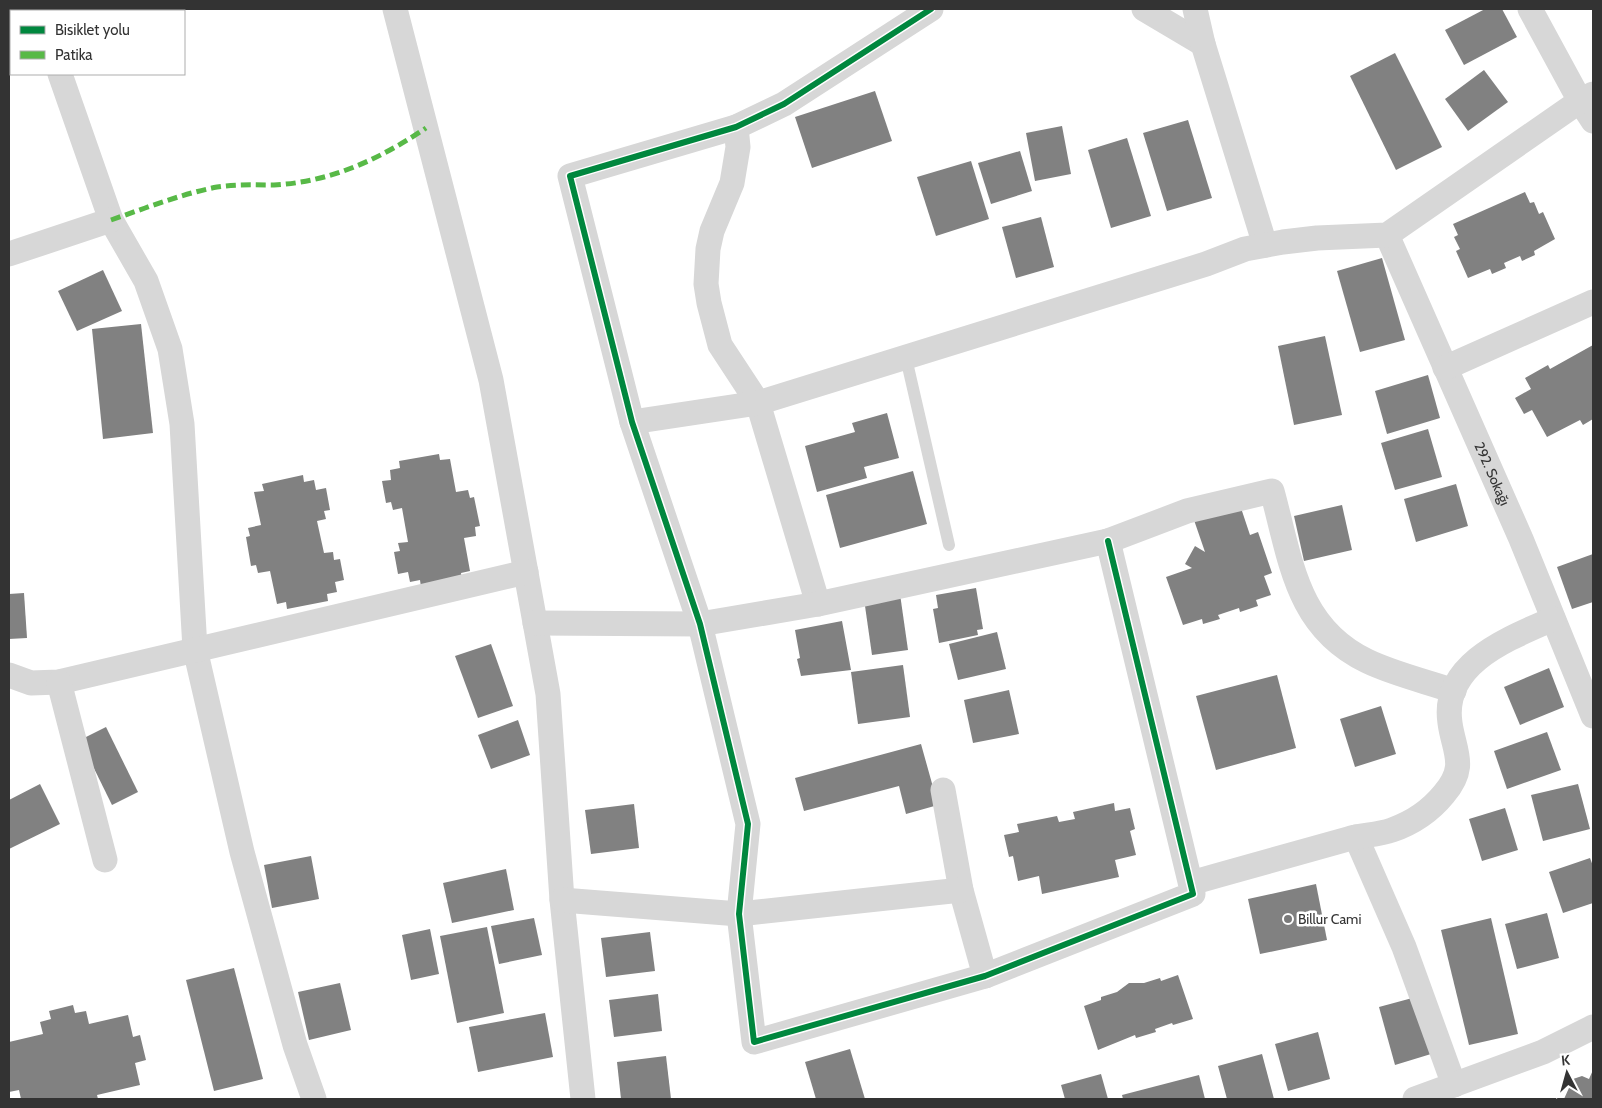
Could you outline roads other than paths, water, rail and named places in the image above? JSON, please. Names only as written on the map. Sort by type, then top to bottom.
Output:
[{"type":"street","points":[[395,9],[491,380],[548,694],[562,900],[583,1099]]},
{"type":"street","points":[[931,9],[784,104],[736,127],[570,176],[632,422],[700,624],[748,824],[739,914],[754,1042],[985,976],[1193,894],[1108,541]]},
{"type":"street","points":[[1144,9],[1203,44]]},
{"type":"street","points":[[1195,9],[1203,44],[1265,245]]},
{"type":"street","points":[[632,422],[758,403],[1206,264],[1245,249],[1318,238],[1387,235],[1589,105],[1530,9]]},
{"type":"street","points":[[60,75],[111,220],[134,257],[156,305],[170,350],[178,386],[183,433],[195,649],[242,852],[295,1045],[314,1099]]},
{"type":"street","points":[[736,127],[736,167],[727,197],[712,231],[706,266],[706,284],[715,332],[720,345],[758,403],[818,604]]},
{"type":"street","points":[[9,254],[111,220]]},
{"type":"street","name":"292. Sokağı","points":[[1387,235],[1554,618],[1587,683],[1593,716]]},
{"type":"street","points":[[1446,368],[1593,302]]},
{"type":"street","points":[[535,623],[700,624],[818,604],[1108,541],[1187,511],[1272,492],[1301,594],[1320,626],[1350,652],[1369,662],[1454,691]]},
{"type":"street","points":[[9,675],[31,683],[59,682],[526,572]]},
{"type":"street","points":[[1191,883],[1356,837],[1392,830],[1424,813],[1446,792],[1456,773],[1458,750],[1450,721],[1454,691],[1467,668],[1477,659],[1520,634],[1554,618]]},
{"type":"street","points":[[59,682],[105,860]]},
{"type":"street","points":[[943,790],[961,890],[985,976]]},
{"type":"street","points":[[1356,837],[1404,947],[1454,1085]]},
{"type":"street","points":[[562,900],[739,914],[961,890]]},
{"type":"street","points":[[1415,1099],[1544,1052],[1593,1027]]},
{"type":"lane","points":[[906,358],[949,545]]},
{"type":"place","name":"Billur Cami","points":[[1288,919]]}]
